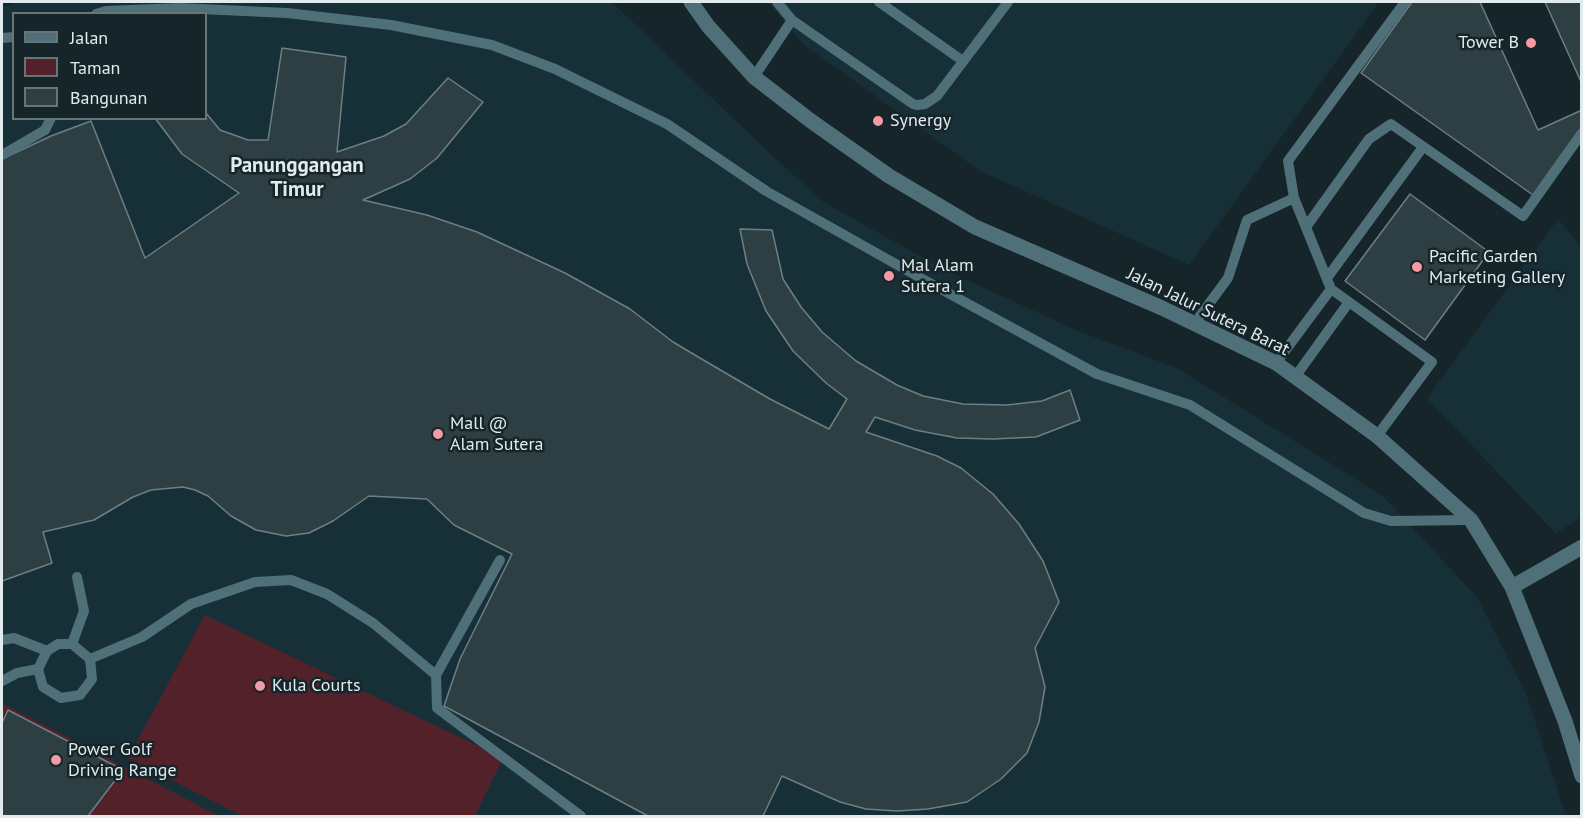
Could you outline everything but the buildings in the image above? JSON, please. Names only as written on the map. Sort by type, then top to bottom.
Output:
[{"type":"street","name":"Jalan Jalur Sutera Barat","points":[[691,2],[708,26],[754,77],[889,176],[975,227],[1276,363],[1377,436],[1471,520],[1512,587],[1565,721],[1581,776]]},
{"type":"street","points":[[1512,587],[1581,547]]},
{"type":"lane","points":[[777,2],[792,20],[913,104],[925,105],[937,96],[1008,2]]},
{"type":"lane","points":[[879,2],[963,62]]},
{"type":"lane","points":[[1377,436],[1432,362],[1349,302],[1329,284],[1294,198],[1288,161],[1405,2]]},
{"type":"lane","points":[[103,12],[179,8],[287,13],[392,25],[492,45],[555,69],[667,124],[766,191],[1089,369],[1190,405],[1364,513],[1391,521],[1471,520]]},
{"type":"lane","points":[[754,77],[792,20]]},
{"type":"lane","points":[[2,155],[45,130],[50,120]]},
{"type":"lane","points":[[1306,227],[1369,139],[1391,124],[1523,216],[1581,134]]},
{"type":"lane","points":[[1276,363],[1423,147]]},
{"type":"lane","points":[[1194,324],[1228,278],[1247,220],[1294,198]]},
{"type":"lane","points":[[1295,377],[1349,302]]},
{"type":"lane","points":[[500,560],[436,675],[437,708],[581,816]]},
{"type":"lane","points":[[72,644],[84,611],[76,577]]},
{"type":"lane","points":[[90,660],[142,638],[191,604],[255,582],[291,580],[327,594],[373,623],[436,675]]},
{"type":"lane","points":[[2,640],[14,638],[47,651]]},
{"type":"lane","points":[[58,644],[72,644],[90,660],[92,679],[80,694],[60,698],[43,687],[38,669],[47,651],[58,644]]},
{"type":"lane","points":[[2,681],[17,674],[38,669]]},
{"type":"shaded area","points":[[18,2],[612,2],[822,201],[943,269],[1078,331],[1177,368],[1383,496],[1477,597],[1527,696],[1566,816],[2,816],[2,7]]},
{"type":"shaded area","points":[[768,2],[1379,2],[1189,265],[980,171],[804,45]]},
{"type":"shaded area","points":[[1558,219],[1581,246],[1582,516],[1556,534],[1427,398]]},
{"type":"green space","name":"Kula Courts","points":[[205,615],[503,758],[475,816],[242,816],[128,758]]},
{"type":"green space","name":"Power Golf Driving Range","points":[[2,703],[219,816],[2,816]]},
{"type":"place","name":"Tower B","points":[[1531,43]]},
{"type":"place","name":"Synergy","points":[[878,121]]},
{"type":"place","name":"Pacific Garden Marketing Gallery","points":[[1417,267]]},
{"type":"place","name":"Mal Alam Sutera 1","points":[[889,276]]},
{"type":"place","name":"Mall @ Alam Sutera","points":[[438,434]]},
{"type":"place","name":"Kula Courts","points":[[260,686]]},
{"type":"place","name":"Power Golf Driving Range","points":[[56,760]]},
{"type":"district","name":"Panunggangan Timur","points":[[297,178]]}]
